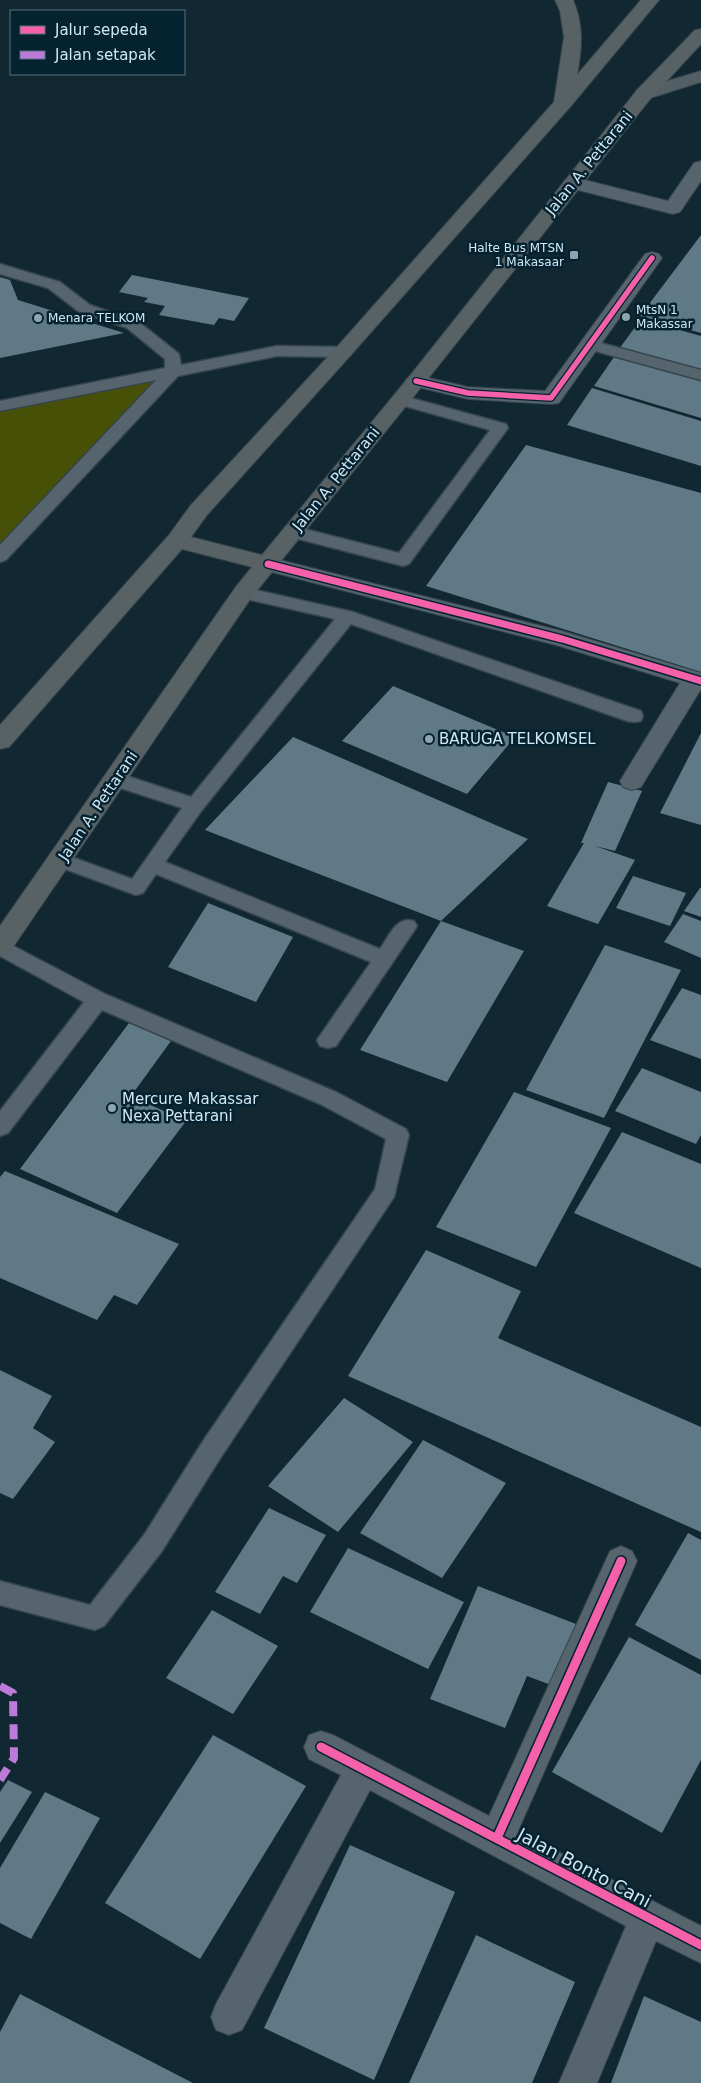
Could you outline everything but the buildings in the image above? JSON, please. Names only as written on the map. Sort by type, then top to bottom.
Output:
[{"type":"highway","points":[[563,103],[572,38],[571,22],[564,0]]},
{"type":"highway","points":[[0,741],[177,540],[199,510],[343,352],[563,103],[650,0]]},
{"type":"highway","name":"Jalan A. Pettarani","points":[[0,947],[243,593],[416,381],[644,94],[701,34]]},
{"type":"highway","points":[[177,540],[268,564]]},
{"type":"main road","points":[[644,94],[701,76]]},
{"type":"street","points":[[573,182],[673,208],[701,167]]},
{"type":"street","points":[[416,381],[468,393],[551,398],[652,258]]},
{"type":"street","points":[[268,564],[562,639],[698,680],[632,781]]},
{"type":"street","points":[[497,1838],[621,1561]]},
{"type":"street","name":"Jalan Bonto Cani","points":[[321,1747],[497,1838],[591,1891],[701,1945]]},
{"type":"street","points":[[229,2017],[364,1768]]},
{"type":"street","points":[[578,2083],[647,1919]]},
{"type":"lane","points":[[0,269],[54,285],[84,308],[133,325],[173,358],[173,371],[0,556]]},
{"type":"lane","points":[[590,345],[701,375]]},
{"type":"lane","points":[[0,406],[277,351],[343,352]]},
{"type":"lane","points":[[293,532],[403,560],[500,428],[400,400]]},
{"type":"lane","points":[[243,593],[347,616],[634,716]]},
{"type":"lane","points":[[61,860],[136,888],[195,806],[347,616]]},
{"type":"lane","points":[[114,779],[195,806]]},
{"type":"lane","points":[[153,865],[384,959]]},
{"type":"lane","points":[[328,1040],[407,926]]},
{"type":"lane","points":[[0,947],[98,1000],[328,1098],[398,1136],[386,1190],[212,1449],[153,1543],[95,1618],[0,1593]]},
{"type":"lane","points":[[0,1127],[98,1000]]},
{"type":"green space","points":[[173,371],[0,556],[0,406]]},
{"type":"marked path","points":[[0,1686],[13,1693],[14,1758],[0,1780]]},
{"type":"cycle path","points":[[416,381],[468,393],[551,398],[652,258]]},
{"type":"cycle path","points":[[268,564],[562,639],[701,681]]},
{"type":"cycle path","points":[[497,1838],[621,1561]]},
{"type":"cycle path","points":[[321,1747],[701,1945]]},
{"type":"place","name":"Halte Bus MTSN 1 Makasaar","points":[[574,255]]},
{"type":"place","name":"MtsN 1 Makassar","points":[[626,317]]},
{"type":"place","name":"Menara TELKOM","points":[[38,318]]},
{"type":"place","name":"BARUGA TELKOMSEL","points":[[429,739]]},
{"type":"place","name":"Mercure Makassar Nexa Pettarani","points":[[112,1108]]}]
